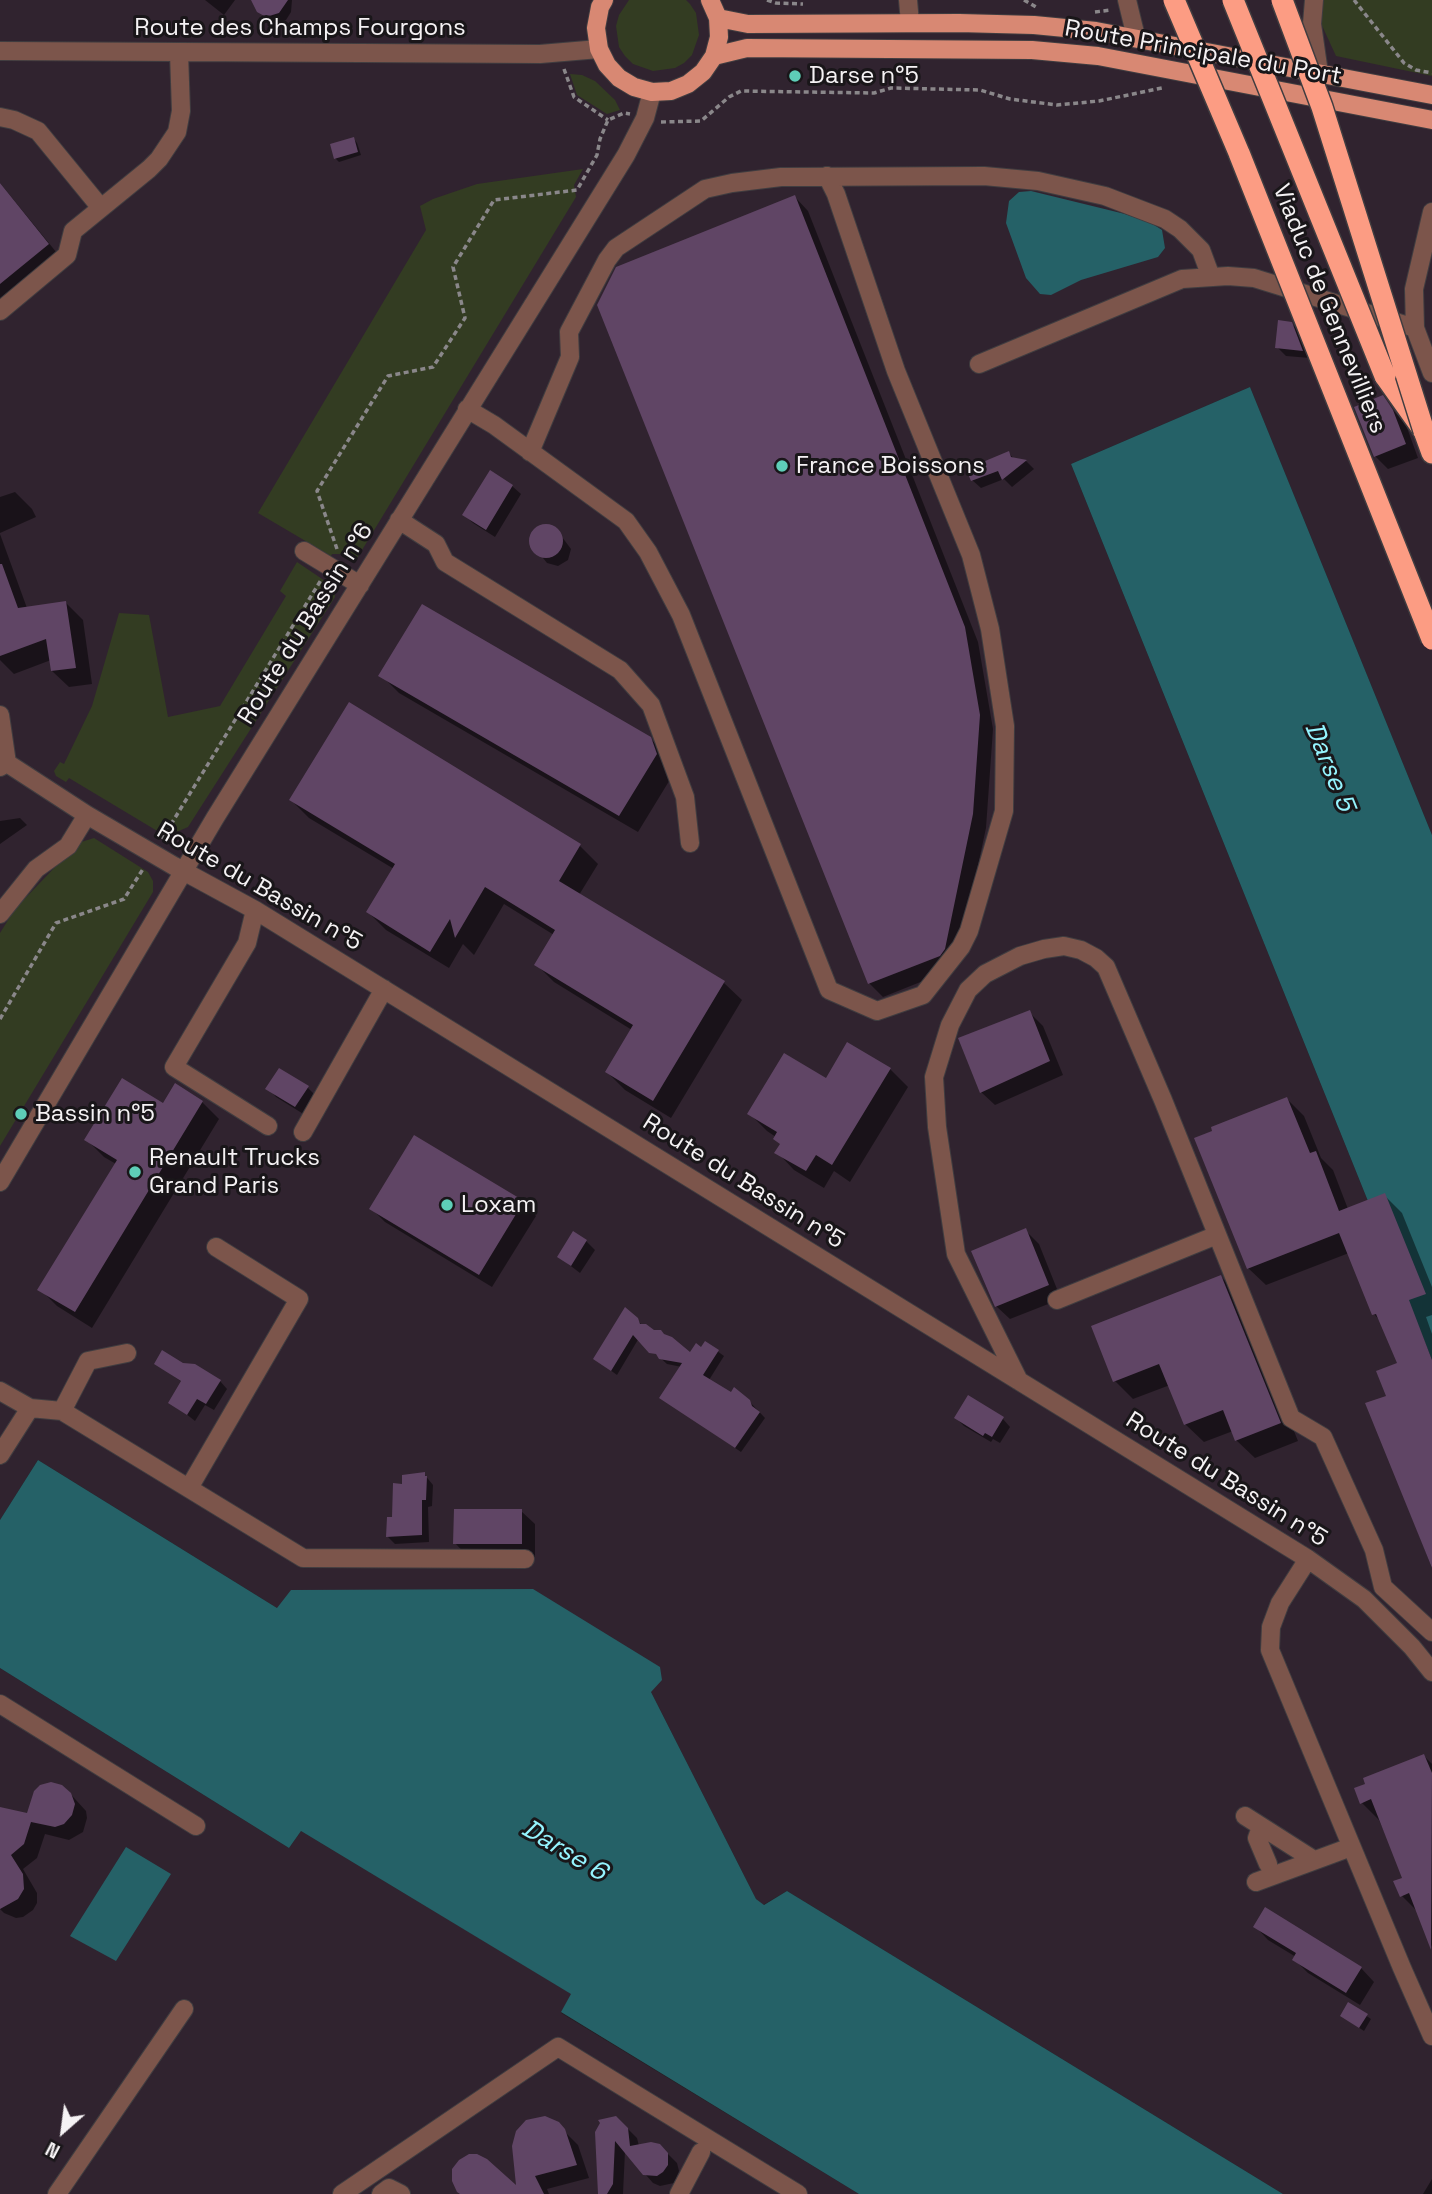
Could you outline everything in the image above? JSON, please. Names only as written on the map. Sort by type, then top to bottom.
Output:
[{"type":"highway","name":"Viaduc de Gennevilliers","points":[[1174,0],[1244,166],[1432,639]]},
{"type":"highway","points":[[1233,0],[1385,376],[1424,431]]},
{"type":"highway","points":[[1282,0],[1322,107],[1424,431]]},
{"type":"highway","name":"Viaduc de Gennevilliers","points":[[1424,431],[1432,453]]},
{"type":"main road","points":[[604,0],[596,28],[599,50],[607,65],[619,78],[634,87],[652,92],[671,90],[688,84],[704,72],[714,56],[719,37],[718,18],[710,0]]},
{"type":"main road","name":"Route Principale du Port","points":[[718,18],[748,24],[1034,25],[1136,37],[1432,95]]},
{"type":"main road","name":"Route Principale du Port","points":[[714,56],[747,48],[1032,50],[1098,56],[1432,120]]},
{"type":"street","points":[[908,0],[910,23]]},
{"type":"street","points":[[1314,0],[1312,24],[1319,74]]},
{"type":"street","points":[[1129,3],[1136,37]]},
{"type":"street","name":"Route des Champs Fourgons","points":[[0,51],[540,54],[599,50]]},
{"type":"street","points":[[0,312],[67,255],[73,231],[149,169],[177,132],[181,111],[179,53]]},
{"type":"street","name":"Route du Bassin n°6","points":[[0,1182],[215,818],[626,155],[645,118],[652,92]]},
{"type":"street","points":[[0,117],[38,131],[101,208]]},
{"type":"street","points":[[467,409],[625,521],[648,552],[681,615],[829,990],[877,1011],[923,995],[961,947],[969,931],[1004,811],[1004,726],[990,629],[971,555],[896,371],[836,194],[827,176]]},
{"type":"street","points":[[530,452],[570,357],[569,332],[607,260],[616,248],[705,189],[781,177],[984,177],[1038,181],[1094,193],[1145,210],[1180,229],[1201,250],[1211,277]]},
{"type":"street","points":[[1432,212],[1414,289],[1415,328],[1432,373]]},
{"type":"street","points":[[979,364],[1182,279],[1254,278],[1415,328]]},
{"type":"street","points":[[399,520],[436,544],[445,562],[620,670],[651,705],[685,797],[690,843]]},
{"type":"street","points":[[304,551],[360,585]]},
{"type":"street","points":[[0,715],[2,765]]},
{"type":"street","name":"Route du Bassin n°5","points":[[2,765],[184,872],[255,910],[1308,1559],[1363,1599],[1412,1647],[1432,1672]]},
{"type":"street","points":[[1,911],[36,869],[68,846],[88,815]]},
{"type":"street","points":[[255,910],[247,943],[174,1067],[268,1126]]},
{"type":"street","points":[[1019,1381],[956,1254],[937,1127],[934,1077],[950,1025],[968,990],[985,974],[1020,956],[1064,946],[1081,950],[1106,967],[1163,1100],[1291,1418],[1323,1437],[1374,1550],[1383,1587],[1432,1632]]},
{"type":"street","points":[[303,1132],[384,989]]},
{"type":"street","points":[[1057,1300],[1217,1235]]},
{"type":"street","points":[[189,1489],[299,1299],[216,1247]]},
{"type":"street","points":[[62,1411],[88,1361],[127,1353]]},
{"type":"street","points":[[0,1391],[30,1408],[62,1411],[303,1558],[525,1559]]},
{"type":"street","points":[[0,1455],[30,1408]]},
{"type":"street","points":[[1308,1559],[1280,1603],[1271,1627],[1270,1650],[1432,2036]]},
{"type":"street","points":[[0,1704],[196,1826]]},
{"type":"street","points":[[1245,1816],[1314,1860]]},
{"type":"street","points":[[1261,1827],[1256,1838],[1268,1864]]},
{"type":"street","points":[[1256,1882],[1351,1847]]},
{"type":"street","points":[[57,2194],[184,2010]]},
{"type":"street","points":[[342,2194],[558,2047],[799,2194]]},
{"type":"street","points":[[680,2194],[701,2152]]},
{"type":"street","points":[[382,2194],[389,2189],[401,2194]]},
{"type":"path","points":[[767,0],[776,3]]},
{"type":"path","points":[[1024,0],[1045,12]]},
{"type":"path","points":[[1354,0],[1404,63],[1416,70],[1432,73]]},
{"type":"path","points":[[1095,12],[1129,3]]},
{"type":"path","points":[[573,51],[563,70],[574,97],[608,120],[624,113]]},
{"type":"path","points":[[661,122],[701,121],[729,97],[741,91],[874,93],[891,88],[980,90],[1010,99],[1057,105],[1099,101],[1162,88]]},
{"type":"shaded area","points":[[0,0],[1432,0],[1432,835],[1250,387],[1071,464],[1432,1360],[1432,2194],[1283,2194],[787,1891],[763,1905],[756,1899],[651,1692],[277,1608],[38,1460],[0,1520]]},
{"type":"shaded area","points":[[0,1668],[289,1848],[301,1831],[572,1994],[561,2013],[859,2194],[0,2194]]},
{"type":"green space","points":[[629,0],[686,0],[690,4],[696,13],[699,35],[692,55],[684,63],[675,68],[653,71],[633,64],[625,56],[619,47],[616,26],[619,15]]},
{"type":"green space","points":[[1323,0],[1432,0],[1432,76],[1336,56],[1319,19]]},
{"type":"green space","points":[[570,74],[582,75],[595,81],[615,100],[620,110],[607,114],[577,95]]},
{"type":"green space","points":[[583,169],[574,185],[576,197],[356,560],[347,559],[342,554],[331,556],[258,513],[426,230],[420,206],[477,184]]},
{"type":"green space","points":[[297,562],[334,587],[335,597],[188,827],[172,834],[159,832],[69,778],[66,782],[56,776],[54,771],[60,762],[64,764],[92,706],[119,613],[149,615],[168,717],[220,706],[286,596],[280,591]]},
{"type":"green space","points":[[94,838],[148,872],[153,881],[153,892],[0,1146],[0,933],[15,909],[78,843]]},
{"type":"water","points":[[1031,191],[1151,223],[1162,230],[1165,248],[1158,257],[1081,280],[1051,295],[1040,294],[1026,278],[1006,223],[1009,201],[1019,192]]},
{"type":"water","name":"Darse 5","points":[[1250,387],[1432,835],[1432,1360],[1071,464]]},
{"type":"water","name":"Darse 6","points":[[38,1460],[277,1608],[291,1590],[533,1589],[660,1667],[662,1680],[651,1692],[756,1899],[764,1905],[787,1891],[1283,2194],[859,2194],[561,2012],[571,1994],[301,1831],[289,1848],[0,1668],[0,1520]]},
{"type":"water","points":[[126,1847],[171,1874],[116,1961],[70,1936]]},
{"type":"building","points":[[251,0],[288,0],[279,13],[266,17],[257,12]]},
{"type":"building","points":[[354,137],[358,152],[334,159],[330,144]]},
{"type":"building","points":[[0,183],[49,244],[0,284]]},
{"type":"building","name":"France Boissons","points":[[795,195],[965,627],[980,715],[973,814],[945,949],[940,956],[868,984],[597,305],[616,267]]},
{"type":"building","points":[[1278,320],[1292,322],[1303,351],[1275,348]]},
{"type":"building","points":[[1383,395],[1393,410],[1406,444],[1374,457],[1354,407]]},
{"type":"building","points":[[1009,451],[1011,457],[1027,460],[1002,480],[998,471],[971,481],[966,469]]},
{"type":"building","points":[[490,470],[513,485],[486,530],[462,515]]},
{"type":"building","points":[[546,524],[558,529],[563,541],[558,553],[546,558],[534,553],[529,541],[534,529]]},
{"type":"building","points":[[0,564],[18,608],[66,601],[76,668],[51,671],[46,639],[0,656]]},
{"type":"building","points":[[422,604],[651,737],[657,754],[619,816],[378,676]]},
{"type":"building","points":[[349,702],[581,844],[559,881],[725,981],[653,1101],[605,1072],[633,1025],[534,965],[555,930],[485,887],[455,938],[450,919],[430,952],[366,912],[395,864],[289,800]]},
{"type":"building","points":[[1030,1010],[1050,1061],[980,1093],[958,1038]]},
{"type":"building","points":[[847,1042],[891,1068],[832,1165],[816,1155],[806,1171],[774,1153],[780,1144],[773,1139],[777,1132],[747,1114],[784,1053],[826,1078]]},
{"type":"building","points":[[279,1068],[309,1086],[295,1107],[265,1089]]},
{"type":"building","name":"Renault Trucks Grand Paris","points":[[122,1078],[163,1103],[175,1083],[203,1101],[75,1312],[37,1290],[117,1160],[84,1140]]},
{"type":"building","points":[[1287,1097],[1310,1153],[1316,1151],[1339,1211],[1385,1193],[1426,1294],[1409,1300],[1432,1360],[1432,1568],[1365,1403],[1386,1396],[1376,1371],[1397,1363],[1376,1314],[1372,1315],[1339,1233],[1247,1269],[1194,1138],[1212,1131],[1211,1127]]},
{"type":"building","name":"Loxam","points":[[414,1135],[524,1201],[479,1275],[369,1209]]},
{"type":"building","points":[[1026,1228],[1049,1285],[995,1307],[971,1251]]},
{"type":"building","points":[[573,1231],[587,1240],[571,1266],[557,1257]]},
{"type":"building","points":[[1221,1275],[1281,1423],[1235,1441],[1223,1410],[1184,1425],[1159,1364],[1113,1382],[1091,1326]]},
{"type":"building","points":[[625,1307],[638,1318],[640,1324],[661,1330],[690,1352],[696,1343],[701,1347],[705,1341],[719,1350],[703,1375],[731,1392],[734,1387],[760,1412],[735,1448],[659,1398],[682,1363],[659,1359],[656,1354],[649,1353],[633,1335],[611,1371],[593,1359]]},
{"type":"building","points":[[162,1350],[183,1363],[195,1364],[221,1380],[206,1404],[197,1399],[187,1415],[168,1403],[181,1381],[154,1364]]},
{"type":"building","points":[[968,1395],[1004,1417],[992,1437],[985,1433],[983,1436],[954,1418]]},
{"type":"building","points":[[425,1472],[426,1500],[422,1500],[422,1535],[386,1537],[387,1517],[392,1517],[393,1483],[402,1484],[402,1475]]},
{"type":"building","points":[[454,1509],[522,1509],[522,1544],[453,1544]]},
{"type":"building","points":[[1424,1754],[1432,1773],[1431,1950],[1409,1893],[1400,1897],[1393,1881],[1402,1878],[1371,1799],[1360,1804],[1354,1788],[1365,1784],[1363,1778]]},
{"type":"building","points":[[51,1782],[62,1785],[71,1793],[75,1804],[72,1815],[64,1824],[55,1827],[31,1822],[24,1844],[11,1855],[23,1874],[24,1889],[18,1899],[0,1909],[0,1807],[27,1813],[34,1791],[40,1785]]},
{"type":"building","points":[[1265,1907],[1362,1967],[1346,1993],[1292,1960],[1296,1953],[1253,1927]]},
{"type":"building","points":[[1348,2002],[1368,2014],[1359,2028],[1340,2016]]},
{"type":"building","points":[[545,2116],[559,2122],[565,2129],[577,2165],[535,2176],[544,2194],[457,2192],[452,2181],[452,2169],[459,2160],[469,2154],[477,2154],[487,2159],[516,2185],[512,2146],[516,2131],[526,2120]]},
{"type":"building","points":[[616,2116],[628,2128],[630,2146],[651,2142],[660,2144],[668,2153],[668,2165],[657,2176],[643,2175],[615,2141],[613,2184],[607,2194],[598,2194],[595,2132],[600,2123],[598,2120]]},
{"type":"place","name":"Darse n°5","points":[[795,76]]},
{"type":"place","name":"France Boissons","points":[[782,466]]},
{"type":"place","name":"Bassin n°5","points":[[21,1114]]},
{"type":"place","name":"Renault Trucks Grand Paris","points":[[135,1172]]},
{"type":"place","name":"Loxam","points":[[447,1205]]}]
